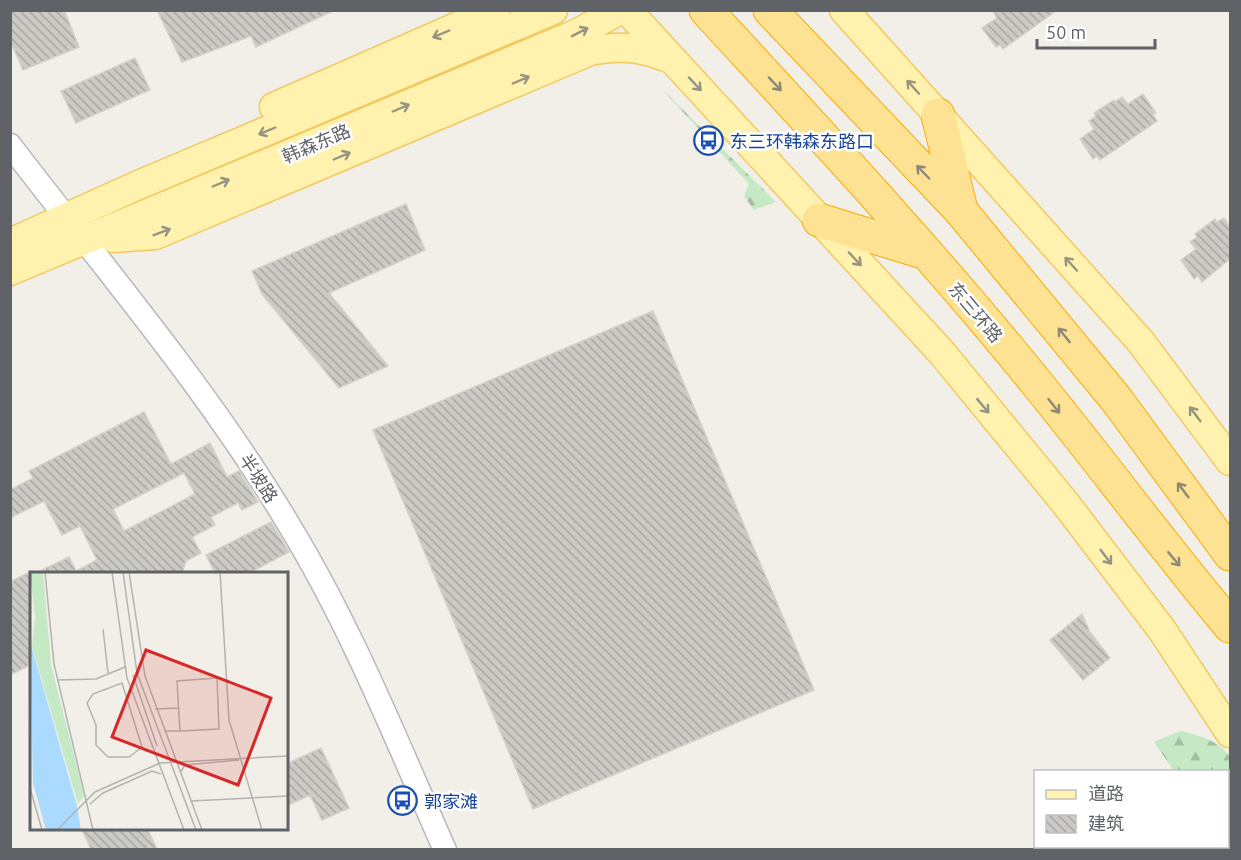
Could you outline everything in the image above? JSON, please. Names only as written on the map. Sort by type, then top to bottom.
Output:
[{"type":"highway","name":"东三环路","points":[[706,10],[927,254],[1035,382],[1155,536],[1230,626]]},
{"type":"highway","points":[[770,10],[961,211],[1116,399],[1230,554]]},
{"type":"highway","points":[[938,115],[961,211]]},
{"type":"highway","points":[[819,220],[927,254]]},
{"type":"main road","points":[[75,230],[130,169],[495,10]]},
{"type":"main road","name":"韩森东路","points":[[10,271],[75,230],[136,186],[553,10]]},
{"type":"main road","name":"韩森东路","points":[[10,243],[148,215],[576,34],[620,10]]},
{"type":"main road","points":[[627,10],[942,354],[1066,504],[1162,630],[1230,733]]},
{"type":"main road","points":[[844,10],[1141,342],[1230,461]]},
{"type":"main road","points":[[75,230],[155,235],[590,51],[611,46],[633,47],[673,60]]},
{"type":"street","name":"半坡路","points":[[10,145],[214,407],[293,531],[354,647],[445,849]]},
{"type":"green space","points":[[662,89],[776,202],[754,210],[744,196],[749,184]]},
{"type":"green space","points":[[1180,731],[1215,743],[1226,751],[1230,757],[1230,849],[1226,848],[1229,848],[1229,770],[1173,770],[1154,742]]},
{"type":"building","points":[[10,10],[64,10],[79,47],[23,70],[10,40]]},
{"type":"building","points":[[157,10],[335,10],[256,47],[251,36],[182,62]]},
{"type":"building","points":[[992,10],[1057,10],[1003,49],[1000,45],[996,47],[982,28],[997,18]]},
{"type":"building","points":[[135,58],[150,90],[76,123],[61,91]]},
{"type":"building","points":[[1143,94],[1156,113],[1153,115],[1157,121],[1100,160],[1097,156],[1093,159],[1080,139],[1094,129],[1089,121],[1096,116],[1094,113],[1114,100],[1115,102],[1122,97],[1128,104]]},
{"type":"building","points":[[406,204],[425,250],[329,293],[388,366],[339,388],[262,294],[252,271]]},
{"type":"building","points":[[1224,218],[1230,227],[1230,259],[1202,282],[1198,276],[1194,279],[1181,260],[1196,249],[1190,242],[1197,237],[1195,234],[1215,219],[1217,222]]},
{"type":"building","points":[[653,311],[814,690],[533,809],[373,430]]},
{"type":"building","points":[[144,412],[171,464],[210,443],[227,477],[239,471],[258,502],[242,510],[238,503],[211,517],[215,525],[192,537],[201,553],[186,561],[182,572],[38,572],[69,557],[76,571],[97,560],[80,526],[62,535],[44,501],[10,518],[10,490],[33,478],[29,471]],"holes":[[[184,473],[195,494],[124,531],[113,509]]]},
{"type":"building","points":[[271,522],[289,552],[251,572],[214,572],[206,555]]},
{"type":"building","points":[[30,572],[30,665],[10,675],[10,582]]},
{"type":"building","points":[[1082,614],[1090,632],[1110,658],[1083,680],[1050,640]]},
{"type":"building","points":[[321,748],[349,808],[322,820],[310,795],[288,805],[288,763]]},
{"type":"building","points":[[82,830],[148,830],[157,849],[91,849]]},
{"type":"place","name":"东三环韩森东路口","points":[[709,141]]},
{"type":"place","name":"郭家滩","points":[[403,801]]}]
